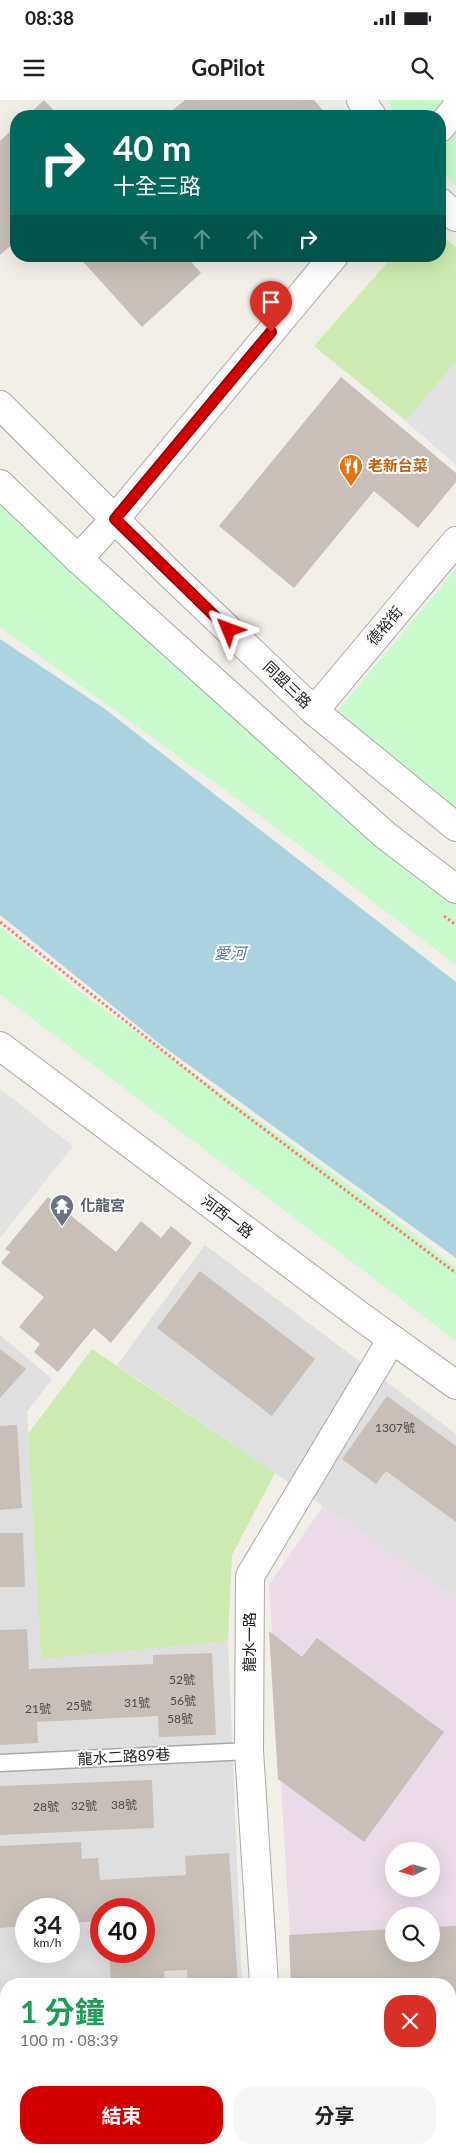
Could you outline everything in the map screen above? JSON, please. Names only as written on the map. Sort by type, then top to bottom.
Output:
[{"type":"street","points":[[446,120],[456,108]]},
{"type":"street","points":[[446,208],[456,217]]},
{"type":"street","points":[[78,559],[115,519],[329,262]]},
{"type":"street","name":"同盟三路","points":[[0,405],[314,711],[456,827]]},
{"type":"street","points":[[0,484],[78,559],[385,835],[456,889]]},
{"type":"street","name":"德裕街","points":[[314,711],[456,541]]},
{"type":"street","name":"河西一路","points":[[0,1046],[456,1385]]},
{"type":"street","name":"龍水一路","points":[[264,1978],[249,1751],[250,1576],[392,1339]]},
{"type":"lane","name":"龍水二路89巷","points":[[0,1762],[249,1751]]},
{"type":"path","points":[[0,922],[224,1099],[456,1273]]},
{"type":"shaded area","points":[[456,362],[456,465],[406,421]]},
{"type":"shaded area","points":[[0,1089],[73,1146],[0,1238]]},
{"type":"shaded area","points":[[205,1245],[456,1434],[456,1597],[117,1365]]},
{"type":"shaded area","points":[[0,1335],[52,1379],[27,1412],[41,1658],[228,1641],[242,1978],[0,1978]]},
{"type":"shaded area","points":[[323,1506],[456,1597],[456,1978],[293,1978],[269,1585]]},
{"type":"green space","points":[[387,100],[456,100],[456,186],[446,177],[446,110],[393,110]]},
{"type":"green space","points":[[446,239],[456,247],[456,362],[406,421],[314,346],[388,262],[446,262]]},
{"type":"green space","points":[[0,495],[456,899],[456,965],[262,817],[0,627]]},
{"type":"green space","points":[[456,569],[456,809],[335,714]]},
{"type":"green space","points":[[0,926],[76,989],[382,1209],[456,1267],[456,1341],[0,994]]},
{"type":"green space","points":[[92,1349],[275,1473],[232,1555],[228,1641],[41,1659],[28,1434]]},
{"type":"water","name":"愛河","points":[[0,639],[105,709],[456,982],[456,1258],[161,1045],[0,915]]},
{"type":"building","points":[[44,100],[53,110],[33,110]]},
{"type":"building","points":[[185,100],[314,100],[323,110],[172,110]]},
{"type":"building","points":[[10,132],[10,246],[0,255],[0,141]]},
{"type":"building","points":[[83,262],[191,262],[201,273],[142,327]]},
{"type":"building","name":"老新台菜","points":[[341,377],[456,473],[456,482],[418,528],[374,491],[294,588],[219,526]]},
{"type":"building","points":[[48,1197],[116,1252],[141,1221],[161,1238],[171,1226],[192,1243],[111,1343],[94,1328],[58,1372],[34,1352],[40,1344],[19,1327],[44,1297],[1,1263],[10,1252],[5,1249]]},
{"type":"building","points":[[200,1271],[315,1359],[272,1416],[157,1328]]},
{"type":"building","points":[[0,1349],[26,1369],[0,1398]]},
{"type":"building","points":[[387,1396],[456,1446],[456,1522],[386,1471],[376,1484],[342,1459]]},
{"type":"building","points":[[17,1425],[22,1508],[0,1510],[0,1426]]},
{"type":"building","points":[[0,1533],[23,1533],[25,1587],[0,1587]]},
{"type":"building","points":[[27,1629],[29,1669],[153,1664],[153,1655],[212,1653],[216,1735],[159,1737],[158,1716],[37,1722],[38,1743],[0,1745],[0,1630]]},
{"type":"building","points":[[269,1631],[302,1657],[317,1638],[444,1732],[364,1842],[278,1779]]},
{"type":"building","points":[[152,1780],[154,1828],[0,1835],[0,1786]]},
{"type":"building","points":[[81,1842],[82,1859],[98,1858],[100,1880],[186,1875],[185,1856],[229,1853],[238,1978],[188,1978],[187,1970],[164,1971],[165,1978],[111,1978],[110,1963],[155,1963],[155,1898],[90,1898],[90,1922],[80,1922],[80,1898],[15,1898],[15,1927],[0,1928],[0,1846]]},
{"type":"building","points":[[456,1926],[456,1978],[291,1978],[289,1935],[385,1930],[385,1962],[440,1962],[440,1927]]},
{"type":"place","name":"老新台菜","points":[[351,487]]},
{"type":"place","name":"化龍宮","points":[[62,1227]]},
{"type":"route","points":[[229,630],[115,519],[271,332]]}]
